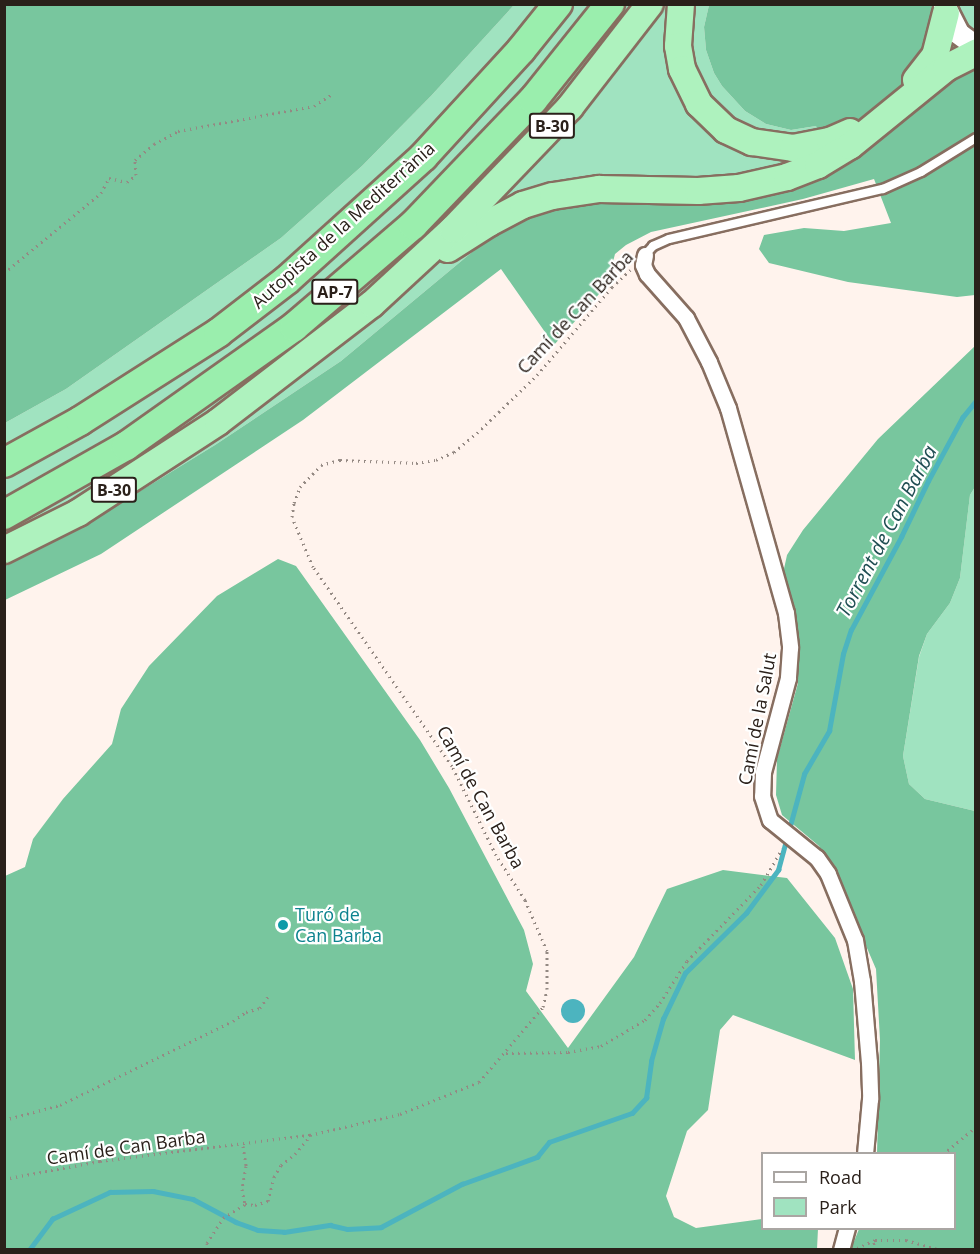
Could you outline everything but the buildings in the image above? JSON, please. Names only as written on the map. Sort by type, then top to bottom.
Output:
[{"type":"highway","name":"Autopista de la Mediterrània","points":[[4,463],[80,421],[218,333],[288,279],[423,157],[521,50],[558,4]]},
{"type":"highway","name":"AP-7","points":[[4,515],[126,446],[294,327],[430,208],[533,100],[610,4]]},
{"type":"highway","name":"B-30","points":[[4,550],[78,513],[218,422],[332,337],[401,277],[460,221],[570,107],[650,4]]},
{"type":"highway","points":[[681,4],[678,46],[682,69],[699,104],[726,130],[738,137],[775,147],[792,148],[830,141],[849,132],[899,96],[919,78],[935,56],[945,9]]},
{"type":"highway","points":[[401,277],[489,222],[523,205],[553,196],[599,189],[698,191],[739,188],[787,177],[818,165],[850,146],[951,64],[975,53]]},
{"type":"main road","points":[[945,9],[958,33],[975,46]]},
{"type":"street","name":"Camí de la Salut","points":[[645,255],[643,265],[647,274],[686,318],[709,362],[728,408],[786,613],[790,648],[788,678],[761,786],[766,813],[817,858],[828,874],[855,940],[862,981],[869,1062],[869,1111],[865,1152]]},
{"type":"street","points":[[841,1250],[846,1230]]},
{"type":"lane","points":[[645,255],[653,246],[669,239],[883,189],[921,172],[975,138]]},
{"type":"path","points":[[4,273],[100,193],[109,178],[127,182],[136,175],[135,160],[170,135],[209,124],[236,122],[261,114],[314,106],[331,95]]},
{"type":"path","name":"Camí de Can Barba","points":[[4,1179],[100,1161],[243,1146],[310,1135],[400,1114],[479,1082],[543,1007],[548,964],[542,938],[525,900],[496,855],[452,766],[313,567],[292,517],[300,487],[321,465],[340,460],[416,463],[436,460],[454,452],[537,375],[612,287],[645,255]]},
{"type":"path","points":[[506,1053],[568,1052],[601,1046],[645,1020],[660,1003],[687,961],[761,885],[790,836]]},
{"type":"path","points":[[4,1120],[60,1105],[233,1021],[246,1012],[260,1008],[269,995]]},
{"type":"path","points":[[945,1152],[975,1127]]},
{"type":"path","points":[[208,1250],[207,1243],[223,1218],[245,1204],[255,1205],[268,1201],[274,1177],[281,1165],[295,1154],[310,1135]]},
{"type":"path","points":[[243,1146],[246,1166],[242,1189],[245,1204]]},
{"type":"path","points":[[872,1250],[875,1240],[906,1240],[940,1250]]},
{"type":"green space","points":[[4,5],[514,5],[431,96],[362,166],[281,238],[66,389],[5,423]]},
{"type":"green space","points":[[514,5],[709,5],[704,27],[706,50],[714,73],[722,86],[745,111],[766,124],[791,130],[816,126],[832,172],[796,190],[756,199],[593,204],[543,212],[477,248],[341,361],[215,445],[106,512],[5,565],[5,423],[66,389],[281,238],[362,166],[431,96]]},
{"type":"green space","points":[[709,5],[959,5],[965,19],[975,31],[975,295],[957,297],[848,282],[769,263],[759,249],[764,235],[804,228],[844,231],[891,223],[874,179],[803,199],[651,232],[626,245],[615,254],[607,285],[554,345],[501,269],[303,420],[101,554],[5,600],[5,565],[106,512],[215,445],[341,361],[477,248],[526,218],[558,208],[593,204],[757,199],[796,190],[832,172],[816,126],[791,130],[766,124],[745,111],[722,86],[714,73],[706,50],[704,27]]},
{"type":"green space","points":[[959,5],[975,5],[975,31],[965,19]]},
{"type":"green space","points":[[975,346],[975,487],[970,495],[960,578],[950,603],[927,634],[919,656],[903,756],[909,784],[925,799],[975,811],[975,1249],[851,1249],[859,1230],[956,1230],[956,1152],[877,1152],[880,1040],[876,969],[842,890],[819,846],[782,815],[776,795],[777,759],[798,683],[794,620],[782,578],[787,555],[803,530],[878,439]]},
{"type":"green space","points":[[975,487],[975,811],[925,799],[909,784],[903,756],[919,657],[927,634],[950,603],[960,578],[970,495]]},
{"type":"green space","points":[[278,559],[296,566],[420,740],[449,788],[524,930],[533,964],[526,991],[568,1048],[634,957],[667,889],[723,870],[787,878],[835,938],[853,989],[855,1060],[733,1015],[720,1030],[708,1110],[687,1131],[666,1196],[674,1217],[696,1228],[761,1219],[761,1230],[818,1230],[817,1249],[5,1249],[5,876],[25,867],[33,839],[63,799],[112,744],[121,709],[149,666],[217,596]]},
{"type":"water","points":[[573,999],[582,1002],[585,1011],[582,1020],[573,1023],[564,1020],[561,1011],[564,1002]]},
{"type":"waterway","name":"Torrent de Can Barba","points":[[29,1250],[52,1219],[110,1192],[153,1191],[193,1199],[236,1222],[258,1230],[284,1232],[330,1225],[347,1229],[381,1227],[462,1184],[537,1157],[549,1142],[632,1113],[646,1098],[651,1061],[663,1019],[685,973],[746,913],[778,870],[804,774],[829,731],[843,654],[851,630],[962,418],[976,401]]},
{"type":"place","name":"Turó de Can Barba","points":[[283,925]]}]
